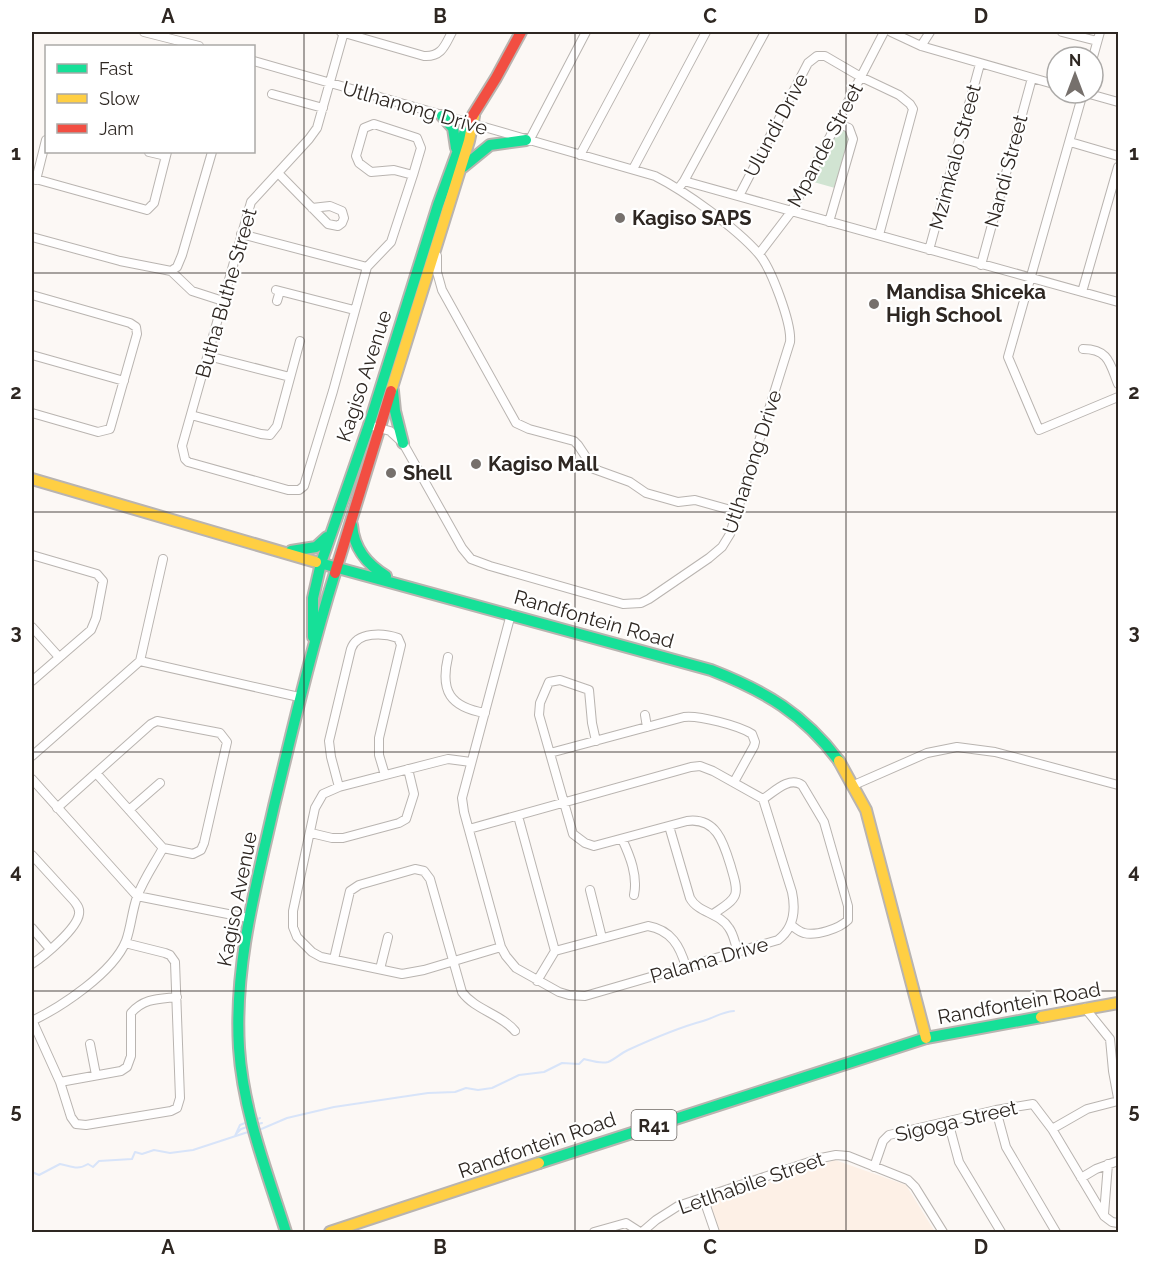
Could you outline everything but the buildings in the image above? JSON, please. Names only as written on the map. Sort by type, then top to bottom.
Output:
[{"type":"street","points":[[144,32],[195,45]]},
{"type":"street","points":[[342,32],[424,56],[437,55],[442,51],[452,32]]},
{"type":"street","name":"Butha Buthe Street","points":[[342,32],[330,83],[314,133],[251,202],[182,446],[183,456],[188,462],[288,490],[299,490],[307,481],[354,310]]},
{"type":"street","points":[[472,122],[521,32]]},
{"type":"street","points":[[461,169],[490,145],[527,140],[586,32]]},
{"type":"street","points":[[580,155],[646,32]]},
{"type":"street","points":[[633,170],[706,32]]},
{"type":"street","points":[[678,189],[765,32]]},
{"type":"street","name":"Mpande Street","points":[[759,254],[791,212],[884,32]]},
{"type":"street","points":[[891,32],[921,46],[1045,82]]},
{"type":"street","points":[[921,46],[930,32]]},
{"type":"street","points":[[1062,32],[1097,41]]},
{"type":"street","points":[[1096,45],[1100,32]]},
{"type":"street","name":"Ulundi Drive","points":[[739,196],[812,59],[825,56],[899,95],[913,109],[879,235]]},
{"type":"street","name":"Utlhanong Drive","points":[[255,61],[655,176],[678,189],[732,230],[759,254],[789,323],[790,342],[738,512],[725,542],[709,558],[649,599],[635,604],[623,604],[471,559],[462,548],[403,443],[393,433],[375,426]]},
{"type":"street","name":"Mzimkalo Street","points":[[929,250],[980,64]]},
{"type":"street","name":"Nandi Street","points":[[981,265],[1032,78]]},
{"type":"street","points":[[272,94],[323,108]]},
{"type":"street","points":[[1081,105],[1008,357],[1038,430],[1119,397]]},
{"type":"street","points":[[442,116],[453,128],[456,152]]},
{"type":"street","name":"Kagiso Avenue","points":[[286,1233],[250,1119],[240,1057],[238,1010],[240,970],[248,918],[313,643],[456,152],[472,122]]},
{"type":"street","name":"Kagiso Avenue","points":[[313,643],[313,598],[321,563],[333,528],[393,385],[461,169],[472,122]]},
{"type":"street","points":[[829,222],[852,139],[849,128],[837,123]]},
{"type":"street","points":[[277,301],[278,290],[354,310],[367,267],[391,242],[413,175],[421,148],[417,138],[374,124],[364,128],[356,156],[364,168],[371,172],[394,170],[413,175]]},
{"type":"street","points":[[1070,142],[1119,156]]},
{"type":"street","points":[[45,143],[34,179],[147,210],[154,203],[167,154]]},
{"type":"street","points":[[171,270],[177,267],[182,255],[212,153]]},
{"type":"street","points":[[1082,292],[1119,167]]},
{"type":"street","points":[[278,173],[312,208]]},
{"type":"street","points":[[684,181],[1119,302]]},
{"type":"street","points":[[241,234],[367,267]]},
{"type":"street","points":[[32,237],[131,263],[171,270],[192,291],[223,301]]},
{"type":"street","points":[[437,242],[437,272],[444,295],[516,423],[576,443],[594,469],[630,482],[646,493],[678,502],[692,499],[738,512]]},
{"type":"street","points":[[32,295],[125,322],[136,327],[138,334],[112,425],[105,431],[85,429],[32,413]]},
{"type":"street","points":[[191,415],[270,435],[277,426],[300,341]]},
{"type":"street","points":[[1083,350],[1094,349],[1105,355],[1119,384]]},
{"type":"street","points":[[32,355],[124,381]]},
{"type":"street","points":[[208,356],[290,377]]},
{"type":"street","points":[[393,385],[396,418],[403,443]]},
{"type":"street","name":"Randfontein Road","points":[[32,479],[360,574],[711,670],[762,692],[790,709],[836,756],[854,785],[869,821],[926,1038]]},
{"type":"street","points":[[353,512],[354,538],[361,554],[374,569],[398,584]]},
{"type":"street","points":[[286,552],[305,551],[318,547],[333,528]]},
{"type":"street","points":[[286,552],[304,562],[312,570],[313,598]]},
{"type":"street","points":[[32,558],[98,574],[103,581],[93,626],[32,681]]},
{"type":"street","points":[[32,756],[140,662],[163,559]]},
{"type":"street","points":[[328,593],[342,578],[360,574]]},
{"type":"street","name":"Palama Drive","points":[[511,614],[462,798],[501,947],[516,968],[559,992],[585,996],[777,940],[791,925],[795,905],[763,799]]},
{"type":"street","points":[[32,627],[59,657]]},
{"type":"street","points":[[339,787],[329,741],[351,649],[355,640],[362,637],[390,636],[399,638],[401,645],[379,738],[379,755],[385,775]]},
{"type":"street","points":[[448,657],[444,678],[451,696],[455,702],[468,710],[485,713]]},
{"type":"street","points":[[140,662],[299,697]]},
{"type":"street","points":[[596,741],[589,690],[556,680],[547,686],[539,711],[573,834],[585,843],[594,846],[698,820],[717,831],[723,841],[735,883],[736,893],[729,902],[713,914]]},
{"type":"street","points":[[645,715],[647,727]]},
{"type":"street","points":[[550,753],[694,716],[753,734],[755,742],[734,782]]},
{"type":"street","points":[[57,808],[96,773],[151,724],[158,721],[209,730],[223,735],[227,742],[204,843],[201,850],[193,854],[163,848],[96,773]]},
{"type":"street","points":[[854,785],[927,753],[957,747],[995,752],[1119,784]]},
{"type":"street","points":[[471,762],[448,759],[339,787],[327,791],[319,798],[293,911],[293,927],[297,938],[304,946],[321,957],[411,974],[501,947]]},
{"type":"street","points":[[469,829],[695,766],[713,771],[763,799],[790,782],[798,782],[824,822],[848,906],[848,920],[837,927],[808,934],[800,932],[791,925]]},
{"type":"street","points":[[311,833],[343,838],[403,821],[409,815],[414,794],[408,769]]},
{"type":"street","points":[[32,779],[137,896],[248,918]]},
{"type":"street","points":[[129,810],[160,783]]},
{"type":"street","points":[[518,816],[555,951]]},
{"type":"street","points":[[669,826],[690,898],[696,906],[713,914],[729,928],[738,952]]},
{"type":"street","points":[[622,839],[636,885],[634,895]]},
{"type":"street","points":[[125,943],[165,953],[174,958],[180,1098],[177,1108],[171,1111],[80,1125],[74,1121],[60,1082],[32,1020],[62,1005],[88,985],[112,961],[125,943],[137,896],[163,848]]},
{"type":"street","points":[[32,855],[79,909],[76,923],[32,964]]},
{"type":"street","points":[[334,959],[350,891],[359,885],[415,869],[424,871],[430,879],[464,995],[503,1019],[515,1031]]},
{"type":"street","points":[[590,890],[602,938]]},
{"type":"street","points":[[537,981],[555,951],[641,928],[652,927],[675,940],[686,967]]},
{"type":"street","points":[[32,928],[50,949]]},
{"type":"street","points":[[380,969],[388,937]]},
{"type":"street","points":[[60,1082],[121,1071],[129,1064],[131,1013],[147,1000],[177,997]]},
{"type":"street","name":"Randfontein Road","points":[[330,1233],[654,1125],[926,1038],[1119,1003]]},
{"type":"street","points":[[1052,1129],[1086,1109],[1119,1100],[1110,1039],[1085,1008]]},
{"type":"street","points":[[90,1044],[96,1075]]},
{"type":"street","name":"Sigoga Street","points":[[874,1167],[884,1141],[889,1135],[996,1110],[1033,1104],[1052,1129],[1104,1216]]},
{"type":"street","points":[[996,1110],[1003,1142],[1056,1233]]},
{"type":"street","points":[[948,1121],[959,1162],[1001,1233]]},
{"type":"street","name":"Letlhabile Street","points":[[641,1233],[670,1210],[703,1197],[829,1156],[848,1156],[912,1183],[943,1233]]},
{"type":"street","points":[[1081,1178],[1119,1161]]},
{"type":"street","points":[[1108,1164],[1104,1216],[1112,1222],[1119,1223]]},
{"type":"street","points":[[703,1197],[715,1233]]},
{"type":"street","points":[[594,1233],[626,1223],[641,1233]]},
{"type":"shaded area","points":[[835,1160],[906,1185],[935,1232],[719,1232],[710,1208],[717,1199]]},
{"type":"green space","points":[[837,128],[847,130],[849,139],[835,188],[810,181]]},
{"type":"waterway","points":[[259,1130],[287,1118],[334,1107],[428,1093],[455,1092],[466,1088],[478,1090],[492,1088],[519,1075],[544,1072],[562,1063],[579,1064],[584,1059],[608,1062],[628,1050],[665,1034],[734,1011]]},
{"type":"waterway","points":[[256,1120],[260,1118]]},
{"type":"waterway","points":[[235,1136],[240,1125],[245,1123]]},
{"type":"waterway","points":[[258,1124],[262,1123]]},
{"type":"waterway","points":[[236,1134],[247,1127]]},
{"type":"waterway","points":[[32,1172],[39,1175],[60,1164],[77,1168],[88,1164],[93,1167],[99,1161],[132,1159],[135,1152],[142,1154],[154,1150],[170,1153],[193,1150],[248,1132]]},
{"type":"traffic: fast","points":[[442,116],[453,128],[456,148]]},
{"type":"traffic: fast","points":[[313,637],[313,598],[321,563],[369,425],[438,205],[468,123]]},
{"type":"traffic: fast","points":[[463,167],[490,145],[526,140]]},
{"type":"traffic: fast","points":[[393,391],[395,411],[403,443]]},
{"type":"traffic: fast","points":[[352,525],[359,549],[373,566],[386,576]]},
{"type":"traffic: fast","points":[[291,551],[316,547],[327,537]]},
{"type":"traffic: fast","points":[[316,562],[711,670],[749,686],[782,706],[812,730],[839,761]]},
{"type":"traffic: fast","points":[[286,1232],[245,1095],[239,1048],[240,986],[248,926],[274,806],[310,660],[335,573]]},
{"type":"traffic: fast","points":[[539,1163],[926,1038],[1041,1017]]},
{"type":"traffic: slow","points":[[391,391],[469,141],[474,116]]},
{"type":"traffic: slow","points":[[32,479],[316,562]]},
{"type":"traffic: slow","points":[[839,761],[866,810],[926,1038]]},
{"type":"traffic: slow","points":[[1041,1017],[1118,1003]]},
{"type":"traffic: slow","points":[[330,1232],[539,1163]]},
{"type":"traffic: jam","points":[[468,123],[521,32]]},
{"type":"traffic: jam","points":[[335,573],[391,391]]},
{"type":"place","name":"Kagiso SAPS","points":[[620,218]]},
{"type":"place","name":"Mandisa Shiceka High School","points":[[874,304]]},
{"type":"place","name":"Kagiso Mall","points":[[476,464]]},
{"type":"place","name":"Shell","points":[[391,473]]}]
